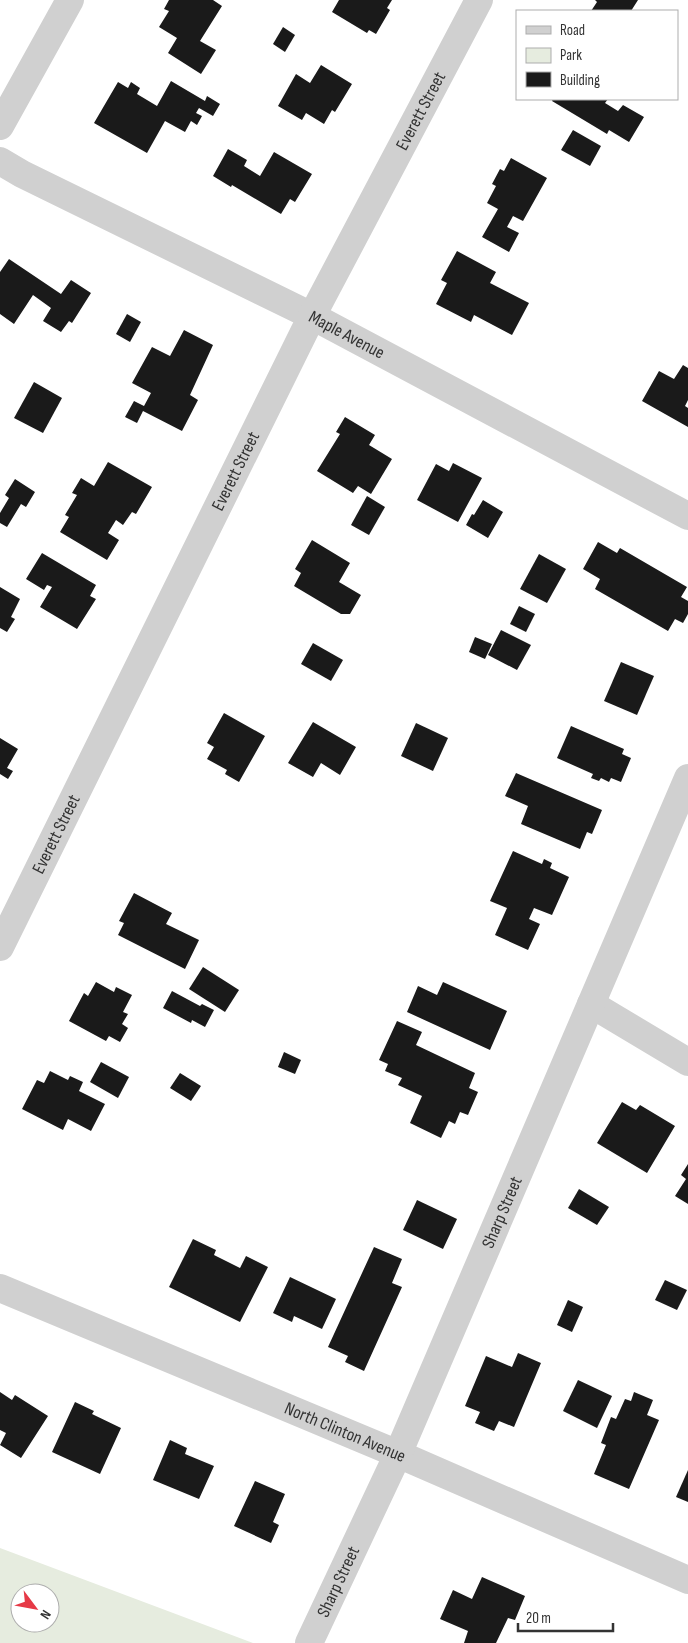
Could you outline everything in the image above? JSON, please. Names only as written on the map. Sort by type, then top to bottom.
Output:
[{"type":"street","points":[[0,126],[70,0]]},
{"type":"street","name":"Everett Street","points":[[0,947],[312,316],[479,0]]},
{"type":"street","name":"Maple Avenue","points":[[0,161],[22,174],[312,316],[688,516]]},
{"type":"street","name":"Sharp Street","points":[[310,1643],[398,1454],[688,778]]},
{"type":"street","points":[[591,1004],[688,1062]]},
{"type":"street","name":"North Clinton Avenue","points":[[0,1288],[398,1454],[688,1580]]},
{"type":"green space","points":[[0,1548],[253,1643],[0,1643]]},
{"type":"building","points":[[169,0],[213,0],[222,6],[200,41],[216,50],[201,74],[168,53],[177,38],[159,27],[169,11],[164,9]]},
{"type":"building","points":[[339,0],[392,0],[387,8],[390,10],[376,34],[369,30],[367,33],[332,12]]},
{"type":"building","points":[[595,0],[638,0],[632,10],[592,10],[597,2]]},
{"type":"building","points":[[283,27],[295,35],[285,52],[273,44]]},
{"type":"building","points":[[321,65],[352,84],[335,112],[332,110],[324,124],[306,113],[302,120],[278,106],[296,74],[310,83]]},
{"type":"building","points":[[171,81],[205,101],[207,96],[220,104],[213,116],[199,108],[196,113],[202,116],[197,125],[191,121],[185,132],[165,121],[147,153],[94,123],[118,82],[128,88],[131,82],[140,88],[137,94],[157,106]]},
{"type":"building","points":[[607,100],[605,103],[618,111],[623,105],[644,117],[629,142],[609,130],[607,134],[552,101]]},
{"type":"building","points":[[573,130],[601,146],[590,166],[561,150]]},
{"type":"building","points":[[228,149],[247,160],[244,166],[260,176],[274,152],[312,174],[295,202],[290,199],[281,214],[213,176]]},
{"type":"building","points":[[511,158],[547,178],[523,221],[513,216],[507,227],[519,233],[509,252],[482,237],[498,209],[487,203],[496,186],[492,184],[500,169],[504,171]]},
{"type":"building","points":[[457,251],[496,272],[490,283],[529,303],[512,335],[474,315],[471,322],[436,304],[447,283],[441,280]]},
{"type":"building","points":[[9,259],[61,294],[71,280],[91,293],[72,323],[69,321],[61,332],[43,321],[51,308],[33,295],[14,324],[0,314],[0,272]]},
{"type":"building","points":[[127,314],[141,322],[130,342],[116,334]]},
{"type":"building","points":[[184,330],[213,345],[190,395],[198,400],[182,431],[143,411],[137,423],[125,417],[134,401],[144,406],[151,393],[132,383],[152,347],[170,356]]},
{"type":"building","points":[[683,365],[688,368],[688,400],[685,406],[688,408],[688,427],[642,401],[659,371],[674,379]]},
{"type":"building","points":[[34,382],[62,398],[43,433],[14,418]]},
{"type":"building","points":[[345,417],[375,435],[369,445],[392,459],[371,494],[358,486],[353,493],[317,471],[340,434],[336,432]]},
{"type":"building","points":[[108,462],[152,487],[136,514],[132,512],[123,525],[116,520],[108,533],[119,540],[107,560],[60,532],[69,517],[65,515],[77,495],[72,493],[81,478],[94,486]]},
{"type":"building","points":[[453,463],[482,478],[458,522],[417,500],[436,464],[449,471]]},
{"type":"building","points":[[15,479],[35,492],[26,507],[21,504],[7,527],[0,523],[0,513],[9,498],[5,495]]},
{"type":"building","points":[[367,496],[385,507],[369,535],[351,525]]},
{"type":"building","points":[[483,500],[503,512],[488,538],[466,525]]},
{"type":"building","points":[[312,540],[350,563],[339,582],[361,595],[350,614],[341,614],[294,586],[301,573],[295,569]]},
{"type":"building","points":[[598,542],[617,553],[620,548],[687,587],[681,597],[688,601],[688,614],[683,623],[675,619],[668,631],[595,589],[600,579],[583,569]]},
{"type":"building","points":[[42,553],[96,585],[90,596],[96,599],[77,629],[40,607],[52,587],[47,585],[44,590],[26,579]]},
{"type":"building","points":[[539,554],[566,569],[547,603],[520,589]]},
{"type":"building","points":[[0,587],[20,599],[11,617],[15,619],[7,632],[0,628]]},
{"type":"building","points":[[519,606],[535,614],[526,632],[510,624]]},
{"type":"building","points":[[501,630],[531,645],[517,670],[488,655]]},
{"type":"building","points":[[475,637],[492,644],[485,659],[469,652]]},
{"type":"building","points":[[313,643],[343,660],[331,681],[301,664]]},
{"type":"building","points":[[621,662],[654,676],[637,715],[604,701]]},
{"type":"building","points":[[224,713],[265,736],[239,782],[225,774],[227,770],[207,759],[214,747],[207,743]]},
{"type":"building","points":[[313,722],[356,747],[340,775],[321,763],[313,777],[288,763]]},
{"type":"building","points":[[416,723],[448,738],[433,771],[401,756]]},
{"type":"building","points":[[571,726],[624,749],[622,754],[631,758],[621,782],[611,778],[609,782],[601,778],[599,781],[591,778],[593,774],[557,758]]},
{"type":"building","points":[[0,738],[18,749],[7,768],[13,771],[8,779],[0,774]]},
{"type":"building","points":[[516,773],[602,810],[592,834],[587,832],[580,849],[521,824],[528,806],[505,796]]},
{"type":"building","points":[[513,851],[542,864],[544,859],[552,863],[550,868],[569,877],[552,915],[534,908],[529,919],[540,924],[528,950],[495,935],[507,908],[490,901]]},
{"type":"building","points":[[134,893],[172,913],[166,924],[199,940],[185,969],[118,935],[124,923],[119,921]]},
{"type":"building","points":[[203,967],[239,990],[225,1012],[189,989]]},
{"type":"building","points":[[96,982],[114,992],[116,987],[132,995],[123,1012],[128,1014],[122,1024],[128,1028],[120,1042],[109,1036],[106,1041],[69,1021],[84,993],[88,996]]},
{"type":"building","points":[[443,982],[507,1011],[490,1050],[407,1012],[418,986],[437,995]]},
{"type":"building","points":[[172,991],[200,1006],[202,1004],[214,1010],[205,1027],[192,1020],[191,1023],[163,1008]]},
{"type":"building","points":[[397,1021],[422,1032],[416,1045],[475,1073],[469,1088],[478,1092],[468,1115],[460,1112],[455,1124],[449,1121],[441,1138],[410,1123],[422,1096],[398,1085],[402,1078],[385,1071],[388,1064],[379,1060]]},
{"type":"building","points":[[284,1052],[301,1060],[295,1074],[278,1067]]},
{"type":"building","points":[[101,1062],[129,1077],[118,1098],[90,1082]]},
{"type":"building","points":[[50,1071],[68,1080],[70,1076],[83,1082],[79,1091],[105,1104],[91,1131],[68,1119],[63,1130],[22,1109],[37,1080],[44,1083]]},
{"type":"building","points":[[180,1073],[201,1086],[191,1101],[170,1088]]},
{"type":"building","points":[[622,1102],[636,1110],[640,1105],[675,1126],[647,1173],[597,1143]]},
{"type":"building","points":[[688,1164],[688,1204],[675,1196],[686,1179],[681,1175]]},
{"type":"building","points":[[579,1189],[609,1207],[597,1225],[568,1208]]},
{"type":"building","points":[[417,1200],[457,1219],[443,1249],[403,1230]]},
{"type":"building","points":[[193,1239],[216,1250],[214,1255],[240,1268],[246,1256],[268,1267],[240,1322],[169,1287]]},
{"type":"building","points":[[374,1247],[402,1259],[392,1283],[402,1287],[364,1371],[345,1362],[348,1356],[328,1347]]},
{"type":"building","points":[[290,1277],[336,1299],[322,1329],[294,1316],[292,1322],[273,1313]]},
{"type":"building","points":[[665,1280],[687,1290],[677,1310],[655,1300]]},
{"type":"building","points":[[568,1300],[583,1307],[572,1332],[557,1325]]},
{"type":"building","points":[[518,1353],[541,1363],[514,1427],[499,1421],[494,1431],[475,1423],[480,1412],[465,1406],[486,1356],[512,1367]]},
{"type":"building","points":[[578,1380],[612,1396],[597,1428],[563,1411]]},
{"type":"building","points":[[0,1392],[12,1400],[15,1395],[48,1416],[21,1458],[0,1445],[6,1433],[0,1430]]},
{"type":"building","points":[[634,1392],[653,1400],[647,1415],[659,1420],[629,1489],[594,1474],[606,1445],[601,1443],[611,1417],[616,1419],[625,1399],[631,1401]]},
{"type":"building","points":[[75,1402],[94,1411],[92,1414],[121,1428],[100,1474],[52,1452]]},
{"type":"building","points":[[170,1440],[187,1448],[185,1454],[214,1466],[199,1499],[153,1480]]},
{"type":"building","points":[[688,1470],[688,1502],[676,1497]]},
{"type":"building","points":[[255,1481],[285,1494],[273,1522],[279,1525],[271,1543],[234,1526]]},
{"type":"building","points":[[482,1577],[525,1596],[515,1620],[508,1618],[496,1643],[464,1643],[468,1631],[440,1619],[453,1590],[472,1599]]}]
